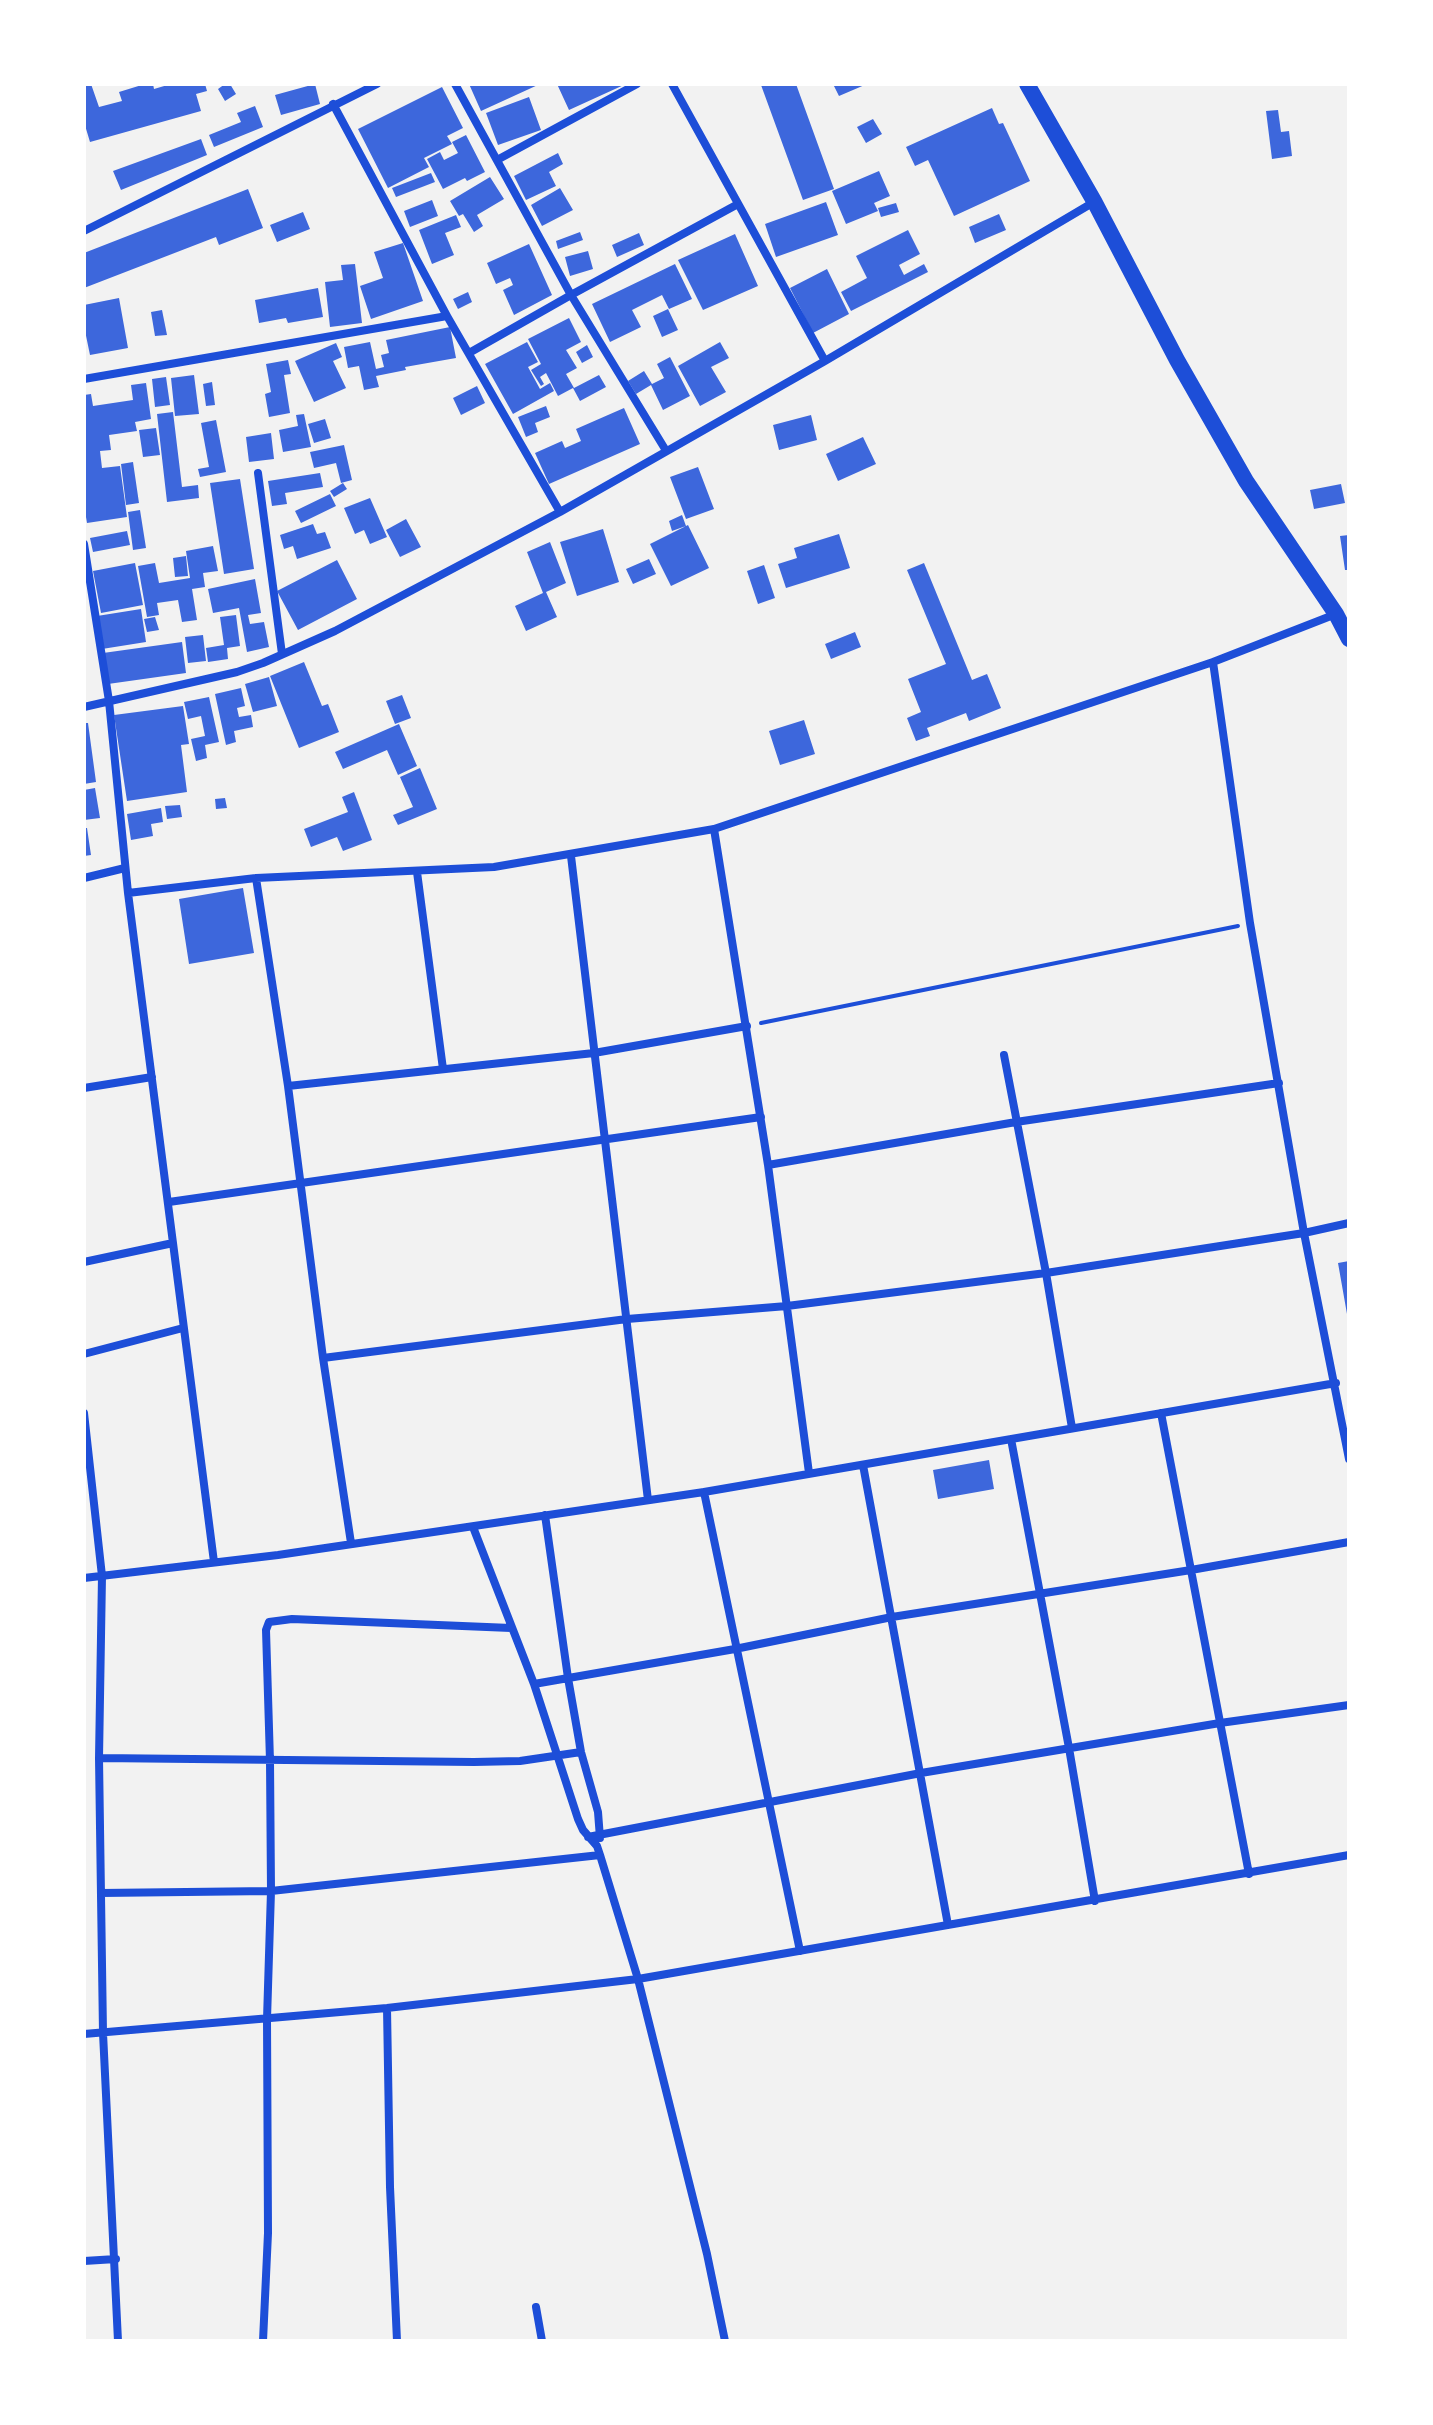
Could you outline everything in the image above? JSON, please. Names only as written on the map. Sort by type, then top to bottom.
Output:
[{"type":"main road","points":[[1027,84],[1246,481],[1336,614],[1349,639]]},
{"type":"street","points":[[84,231],[333,104],[355,88],[377,84]]},
{"type":"street","points":[[455,84],[571,295],[665,449]]},
{"type":"street","points":[[497,160],[637,84]]},
{"type":"street","points":[[672,84],[825,361]]},
{"type":"street","points":[[333,104],[447,316],[560,512]]},
{"type":"street","points":[[84,707],[237,672],[335,631],[560,512],[665,449],[825,361],[1094,201]]},
{"type":"street","points":[[469,353],[738,204]]},
{"type":"street","points":[[84,379],[447,316]]},
{"type":"street","points":[[258,473],[282,654]]},
{"type":"street","points":[[84,544],[109,701],[128,893],[214,1562]]},
{"type":"street","points":[[128,893],[256,878],[494,867],[714,829],[1213,662],[1336,614]]},
{"type":"street","points":[[1213,662],[1250,923],[1304,1233],[1349,1459]]},
{"type":"street","points":[[714,829],[761,1117],[809,1473]]},
{"type":"street","points":[[571,856],[648,1500]]},
{"type":"street","points":[[84,878],[125,868]]},
{"type":"street","points":[[417,872],[443,1069]]},
{"type":"street","points":[[256,878],[351,1543]]},
{"type":"street","points":[[288,1086],[594,1053],[747,1026]]},
{"type":"street","points":[[1004,1055],[1072,1428]]},
{"type":"street","points":[[84,1088],[152,1077]]},
{"type":"street","points":[[768,1165],[1016,1122],[1279,1083]]},
{"type":"street","points":[[169,1202],[761,1117]]},
{"type":"street","points":[[323,1358],[627,1319],[787,1306],[1046,1273],[1304,1233],[1349,1223]]},
{"type":"street","points":[[84,1262],[173,1243]]},
{"type":"street","points":[[84,1354],[183,1328]]},
{"type":"street","points":[[84,1578],[473,1527],[704,1492],[1336,1383]]},
{"type":"street","points":[[84,1413],[102,1576],[99,1758],[103,2033],[118,2341]]},
{"type":"street","points":[[1161,1413],[1249,1874]]},
{"type":"street","points":[[1011,1439],[1095,1901]]},
{"type":"street","points":[[863,1465],[948,1925]]},
{"type":"street","points":[[704,1492],[800,1951]]},
{"type":"street","points":[[545,1515],[581,1752],[598,1812],[601,1834],[598,1850]]},
{"type":"street","points":[[473,1527],[534,1684],[578,1819],[598,1850],[638,1979],[707,2254],[725,2341]]},
{"type":"street","points":[[534,1684],[735,1649],[892,1617],[1349,1542]]},
{"type":"street","points":[[263,2341],[268,2233],[267,2019],[271,1891],[265,1641],[269,1622],[292,1619],[511,1628]]},
{"type":"street","points":[[588,1837],[921,1773],[1220,1723],[1349,1705]]},
{"type":"street","points":[[99,1758],[474,1762],[520,1761],[581,1752]]},
{"type":"street","points":[[101,1893],[271,1891],[598,1850]]},
{"type":"street","points":[[84,2034],[387,2008],[638,1979],[1349,1855]]},
{"type":"street","points":[[387,2008],[397,2341]]},
{"type":"street","points":[[84,2261],[116,2259]]},
{"type":"street","points":[[536,2307],[542,2341]]},
{"type":"path","points":[[747,1026],[1250,923]]},
{"type":"building","points":[[91,84],[99,107],[122,101],[119,92],[145,84],[153,84],[154,89],[171,84],[205,84],[207,91],[196,94],[201,111],[90,142],[84,122],[84,86]]},
{"type":"building","points":[[230,84],[236,94],[225,101],[218,89]]},
{"type":"building","points":[[315,84],[320,104],[281,115],[275,95]]},
{"type":"building","points":[[469,84],[540,84],[481,111]]},
{"type":"building","points":[[557,84],[626,84],[569,110]]},
{"type":"building","points":[[796,84],[834,189],[803,200],[761,85]]},
{"type":"building","points":[[833,84],[867,84],[839,96]]},
{"type":"building","points":[[442,87],[463,128],[447,136],[452,144],[424,158],[429,167],[388,188],[358,129]]},
{"type":"building","points":[[529,97],[541,130],[498,145],[486,113]]},
{"type":"building","points":[[255,106],[263,127],[214,147],[209,135],[241,122],[237,113]]},
{"type":"building","points":[[992,108],[999,124],[1003,123],[1030,181],[954,216],[928,160],[915,166],[906,147]]},
{"type":"building","points":[[1278,110],[1281,132],[1289,131],[1292,156],[1272,159],[1266,111]]},
{"type":"building","points":[[873,119],[882,134],[866,143],[857,127]]},
{"type":"building","points":[[466,135],[485,172],[443,189],[427,159],[440,152],[444,160],[458,153],[452,142]]},
{"type":"building","points":[[201,139],[207,155],[121,190],[113,171]]},
{"type":"building","points":[[558,153],[563,164],[549,172],[556,186],[526,200],[514,176]]},
{"type":"building","points":[[879,171],[890,196],[874,203],[878,211],[846,224],[832,191]]},
{"type":"building","points":[[431,173],[435,182],[396,197],[392,188]]},
{"type":"building","points":[[490,177],[504,199],[477,215],[483,226],[474,232],[450,201]]},
{"type":"building","points":[[560,188],[573,210],[542,226],[531,205]]},
{"type":"building","points":[[248,189],[263,228],[219,245],[216,237],[84,288],[84,253]]},
{"type":"building","points":[[432,200],[438,216],[410,227],[404,211]]},
{"type":"building","points":[[826,202],[838,235],[776,257],[765,224]]},
{"type":"building","points":[[896,203],[899,212],[881,217],[878,208]]},
{"type":"building","points":[[303,212],[310,229],[277,242],[270,225]]},
{"type":"building","points":[[999,214],[1006,230],[975,243],[969,227]]},
{"type":"building","points":[[456,215],[461,227],[445,233],[454,255],[432,264],[419,230]]},
{"type":"building","points":[[908,230],[920,254],[899,265],[904,275],[924,264],[928,272],[851,311],[841,292],[867,278],[856,256]]},
{"type":"building","points":[[580,232],[583,240],[558,249],[556,241]]},
{"type":"building","points":[[639,233],[644,245],[617,257],[612,245]]},
{"type":"building","points":[[735,234],[758,286],[703,310],[678,260]]},
{"type":"building","points":[[403,243],[423,301],[371,319],[360,286],[383,278],[374,252]]},
{"type":"building","points":[[529,244],[552,295],[514,315],[503,290],[513,285],[510,278],[496,284],[487,263]]},
{"type":"building","points":[[588,251],[593,269],[570,276],[565,257]]},
{"type":"building","points":[[355,264],[362,323],[330,327],[325,282],[343,280],[341,265]]},
{"type":"building","points":[[675,264],[692,299],[669,309],[662,295],[632,310],[641,327],[610,342],[592,304]]},
{"type":"building","points":[[827,269],[849,314],[813,333],[790,288]]},
{"type":"building","points":[[318,288],[323,317],[288,323],[286,318],[259,323],[255,300]]},
{"type":"building","points":[[468,292],[472,302],[458,309],[453,299]]},
{"type":"building","points":[[119,298],[128,348],[90,355],[84,326],[84,305]]},
{"type":"building","points":[[668,309],[678,330],[662,337],[653,316]]},
{"type":"building","points":[[162,310],[167,335],[155,336],[151,312]]},
{"type":"building","points":[[569,318],[581,342],[566,350],[577,368],[566,374],[574,388],[599,375],[606,387],[580,401],[573,388],[558,396],[546,373],[540,377],[544,384],[541,386],[531,370],[541,364],[528,339]]},
{"type":"building","points":[[450,327],[456,358],[405,367],[406,370],[376,376],[379,387],[364,390],[359,366],[348,368],[344,347],[370,342],[376,369],[384,367],[381,355],[389,353],[386,340]]},
{"type":"building","points":[[527,342],[538,362],[528,367],[540,389],[550,383],[554,391],[513,414],[485,364]]},
{"type":"building","points":[[720,342],[729,358],[711,367],[726,392],[700,406],[678,366]]},
{"type":"building","points":[[336,343],[342,357],[333,361],[346,388],[314,402],[295,361]]},
{"type":"building","points":[[587,345],[593,357],[582,363],[576,352]]},
{"type":"building","points":[[670,357],[690,396],[663,410],[651,385],[636,394],[628,381],[644,371],[652,384],[664,378],[657,364]]},
{"type":"building","points":[[288,360],[291,374],[284,375],[290,413],[269,417],[265,394],[271,392],[266,364]]},
{"type":"building","points":[[194,375],[199,414],[175,416],[171,378]]},
{"type":"building","points":[[166,377],[170,405],[155,407],[152,379]]},
{"type":"building","points":[[212,382],[215,405],[206,406],[203,384]]},
{"type":"building","points":[[146,383],[151,419],[135,422],[137,431],[109,435],[111,450],[100,451],[102,468],[120,466],[127,517],[87,523],[84,505],[84,395],[91,394],[93,406],[133,400],[131,385]]},
{"type":"building","points":[[477,386],[485,403],[461,415],[453,398]]},
{"type":"building","points":[[546,406],[550,417],[535,423],[538,432],[526,437],[518,417]]},
{"type":"building","points":[[624,408],[640,444],[549,484],[535,453],[562,441],[565,448],[581,441],[576,429]]},
{"type":"building","points":[[173,412],[182,487],[198,485],[199,498],[167,502],[157,414]]},
{"type":"building","points":[[304,414],[311,447],[283,452],[279,430],[298,426],[296,415]]},
{"type":"building","points":[[811,415],[817,440],[779,450],[773,425]]},
{"type":"building","points":[[325,419],[331,438],[314,443],[308,424]]},
{"type":"building","points":[[216,420],[226,472],[200,477],[198,469],[209,467],[201,423]]},
{"type":"building","points":[[156,428],[160,455],[143,457],[139,430]]},
{"type":"building","points":[[271,433],[274,459],[249,462],[246,437]]},
{"type":"building","points":[[863,437],[876,464],[838,481],[826,454]]},
{"type":"building","points":[[344,445],[352,480],[341,483],[336,463],[314,468],[310,452]]},
{"type":"building","points":[[133,462],[139,503],[126,505],[121,464]]},
{"type":"building","points":[[698,467],[714,509],[686,519],[670,477]]},
{"type":"building","points":[[320,473],[323,487],[285,493],[287,504],[272,506],[268,481]]},
{"type":"building","points":[[240,479],[254,569],[224,574],[210,483]]},
{"type":"building","points":[[343,483],[347,489],[334,497],[330,491]]},
{"type":"building","points":[[1341,484],[1345,503],[1314,509],[1310,490]]},
{"type":"building","points":[[330,494],[336,506],[301,523],[295,511]]},
{"type":"building","points":[[370,498],[387,537],[370,544],[364,530],[355,534],[344,508]]},
{"type":"building","points":[[140,510],[146,548],[133,550],[128,512]]},
{"type":"building","points":[[682,515],[686,526],[672,531],[669,521]]},
{"type":"building","points":[[406,519],[421,547],[400,557],[386,530]]},
{"type":"building","points":[[313,524],[317,534],[325,532],[331,548],[297,559],[293,546],[284,549],[280,535]]},
{"type":"building","points":[[688,525],[709,568],[671,586],[650,544]]},
{"type":"building","points":[[603,529],[619,582],[577,596],[560,542]]},
{"type":"building","points":[[127,531],[130,545],[93,552],[90,538]]},
{"type":"building","points":[[839,534],[850,568],[786,588],[778,564],[797,558],[794,548]]},
{"type":"building","points":[[1349,535],[1349,570],[1345,570],[1340,536]]},
{"type":"building","points":[[550,542],[566,583],[546,592],[557,617],[526,631],[515,606],[543,593],[527,552]]},
{"type":"building","points":[[213,546],[218,571],[203,573],[205,587],[192,589],[197,620],[182,622],[178,600],[157,603],[159,615],[147,617],[138,566],[155,563],[159,583],[190,578],[186,551]]},
{"type":"building","points":[[186,556],[188,576],[175,577],[173,558]]},
{"type":"building","points":[[649,559],[656,574],[633,584],[626,569]]},
{"type":"building","points":[[337,560],[357,599],[298,630],[277,591]]},
{"type":"building","points":[[135,563],[143,605],[101,613],[93,571]]},
{"type":"building","points":[[924,563],[972,680],[987,674],[1001,708],[969,721],[966,713],[927,728],[930,736],[916,741],[907,718],[921,712],[908,679],[946,664],[907,570]]},
{"type":"building","points":[[764,565],[775,598],[758,604],[747,571]]},
{"type":"building","points":[[255,579],[261,613],[248,615],[250,624],[264,622],[269,647],[247,652],[239,608],[213,613],[208,589]]},
{"type":"building","points":[[141,609],[146,642],[102,649],[97,616]]},
{"type":"building","points":[[236,615],[240,646],[227,648],[228,659],[208,662],[206,648],[224,645],[220,617]]},
{"type":"building","points":[[155,617],[159,630],[147,632],[144,619]]},
{"type":"building","points":[[855,632],[861,647],[831,659],[825,644]]},
{"type":"building","points":[[203,635],[206,661],[188,663],[185,637]]},
{"type":"building","points":[[182,642],[186,673],[108,684],[103,653]]},
{"type":"building","points":[[304,662],[322,706],[328,704],[339,732],[299,748],[270,676]]},
{"type":"building","points":[[269,677],[277,706],[253,712],[245,684]]},
{"type":"building","points":[[241,688],[245,706],[237,708],[239,717],[251,715],[253,727],[234,731],[236,742],[226,745],[215,694]]},
{"type":"building","points":[[402,695],[411,718],[395,724],[386,701]]},
{"type":"building","points":[[209,697],[219,742],[205,745],[207,758],[196,761],[191,739],[205,736],[201,716],[188,719],[184,702]]},
{"type":"building","points":[[183,706],[189,744],[181,745],[187,792],[127,801],[114,715]]},
{"type":"building","points":[[804,720],[815,754],[780,765],[769,731]]},
{"type":"building","points":[[84,723],[88,723],[96,782],[84,784]]},
{"type":"building","points":[[399,724],[417,766],[398,775],[387,750],[343,769],[335,752]]},
{"type":"building","points":[[420,768],[437,809],[398,825],[393,815],[413,807],[400,777]]},
{"type":"building","points":[[95,788],[100,818],[84,820],[84,790]]},
{"type":"building","points":[[354,792],[372,840],[343,851],[337,837],[311,847],[304,829],[348,812],[342,797]]},
{"type":"building","points":[[225,798],[227,808],[216,809],[215,799]]},
{"type":"building","points":[[180,805],[182,817],[167,819],[165,806]]},
{"type":"building","points":[[161,808],[163,822],[151,824],[153,836],[131,840],[127,814]]},
{"type":"building","points":[[84,828],[87,828],[91,855],[84,856]]},
{"type":"building","points":[[243,888],[254,953],[189,964],[179,899]]},
{"type":"building","points":[[1349,1261],[1349,1314],[1347,1314],[1338,1263]]},
{"type":"building","points":[[989,1460],[994,1489],[938,1499],[933,1470]]}]
